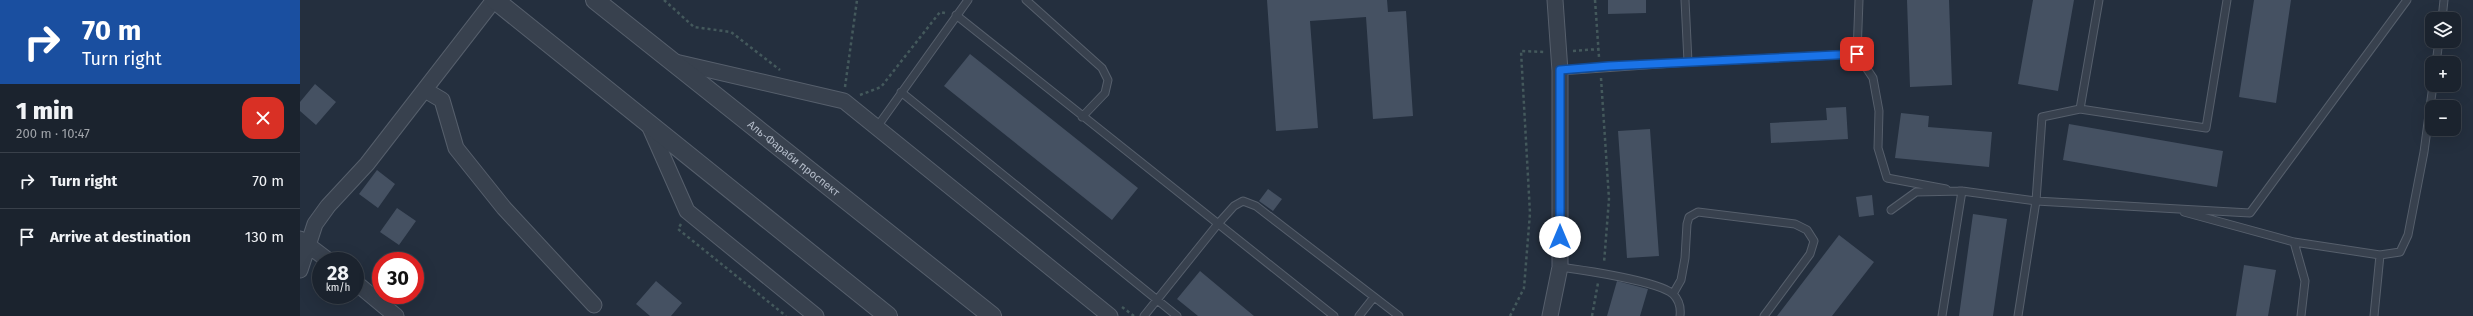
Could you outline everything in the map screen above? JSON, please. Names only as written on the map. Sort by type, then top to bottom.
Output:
[{"type":"street","points":[[300,270],[304,241],[328,206],[367,164],[495,0],[888,316]]},
{"type":"street","name":"Аль-Фараби проспект","points":[[595,0],[992,316]]},
{"type":"street","points":[[1550,316],[1560,267],[1560,70],[1555,0]]},
{"type":"street","points":[[670,60],[844,101],[1110,316]]},
{"type":"street","points":[[425,90],[442,100],[456,148],[504,208],[594,305]]},
{"type":"street","points":[[648,123],[687,211],[816,316]]},
{"type":"street","points":[[304,241],[318,252]]},
{"type":"street","points":[[364,289],[396,316]]},
{"type":"lane","points":[[877,127],[968,0]]},
{"type":"lane","points":[[1026,0],[1102,68],[1108,80],[1104,93],[1082,117]]},
{"type":"lane","points":[[1685,0],[1688,62]]},
{"type":"lane","points":[[1859,0],[1857,54],[1873,78],[1879,111],[1878,148],[1887,178],[2036,202],[2250,213],[2407,0]]},
{"type":"lane","points":[[2080,109],[2099,0]]},
{"type":"lane","points":[[2018,316],[2036,202],[2042,117],[2080,109],[2206,128],[2227,0]]},
{"type":"lane","points":[[2443,12],[2444,0]]},
{"type":"lane","points":[[956,15],[1082,117],[1334,316]]},
{"type":"lane","points":[[1560,70],[1600,66],[1857,54]]},
{"type":"lane","points":[[902,92],[1177,316]]},
{"type":"lane","points":[[2171,209],[2294,242],[2380,255],[2400,252],[2408,235],[2424,152],[2432,92]]},
{"type":"lane","points":[[1891,210],[1916,192],[1962,191]]},
{"type":"lane","points":[[1942,316],[1962,191]]},
{"type":"lane","points":[[1144,316],[1217,224],[1234,206],[1243,201],[1256,206],[1399,316]]},
{"type":"lane","points":[[1673,294],[1681,280],[1689,217],[1698,212],[1796,224],[1807,230],[1814,241],[1810,254],[1764,316]]},
{"type":"lane","points":[[2294,242],[2305,281],[2301,316]]},
{"type":"lane","points":[[2374,316],[2380,255]]},
{"type":"lane","points":[[1560,267],[1601,272],[1661,288],[1673,294],[1681,307],[1680,316]]},
{"type":"lane","points":[[1359,316],[1374,297]]},
{"type":"path","points":[[664,0],[694,27],[731,32],[786,74]]},
{"type":"path","points":[[857,0],[847,64],[844,101],[881,87],[940,12],[956,15]]},
{"type":"path","points":[[1592,316],[1604,261],[1609,198],[1595,0]]},
{"type":"path","points":[[1510,316],[1524,288],[1530,213],[1521,52],[1558,52],[1599,49]]},
{"type":"path","points":[[687,211],[678,229],[786,316]]},
{"type":"building","points":[[1267,0],[1387,0],[1388,12],[1406,11],[1413,116],[1373,119],[1366,17],[1310,21],[1318,128],[1276,131]]},
{"type":"building","points":[[1608,0],[1646,0],[1646,13],[1608,14]]},
{"type":"building","points":[[1907,0],[1949,0],[1952,85],[1910,87]]},
{"type":"building","points":[[2033,0],[2074,0],[2058,91],[2018,84]]},
{"type":"building","points":[[2254,0],[2291,0],[2276,103],[2239,97]]},
{"type":"building","points":[[970,54],[1138,188],[1112,220],[944,86]]},
{"type":"building","points":[[315,84],[336,102],[316,125],[300,111],[300,102]]},
{"type":"building","points":[[1846,107],[1848,139],[1771,143],[1770,123],[1827,120],[1826,108]]},
{"type":"building","points":[[1901,113],[1929,116],[1928,127],[1992,132],[1989,167],[1895,158]]},
{"type":"building","points":[[2069,124],[2223,151],[2217,187],[2063,160]]},
{"type":"building","points":[[1650,129],[1659,256],[1627,258],[1618,131]]},
{"type":"building","points":[[377,170],[395,184],[378,208],[359,194]]},
{"type":"building","points":[[1268,189],[1282,199],[1273,211],[1259,201]]},
{"type":"building","points":[[1872,195],[1874,215],[1859,217],[1856,197]]},
{"type":"building","points":[[397,208],[416,221],[399,245],[380,232]]},
{"type":"building","points":[[1973,214],[2007,219],[1993,316],[1959,316]]},
{"type":"building","points":[[1839,235],[1874,262],[1832,316],[1777,316]]},
{"type":"building","points":[[2244,265],[2276,270],[2268,316],[2236,316]]},
{"type":"building","points":[[1200,271],[1254,316],[1198,316],[1177,299]]},
{"type":"building","points":[[656,281],[682,303],[671,316],[650,316],[636,304]]},
{"type":"building","points":[[1617,281],[1648,289],[1640,316],[1607,316]]},
{"type":"route","points":[[1560,237],[1560,70],[1600,66],[1857,54]]}]
